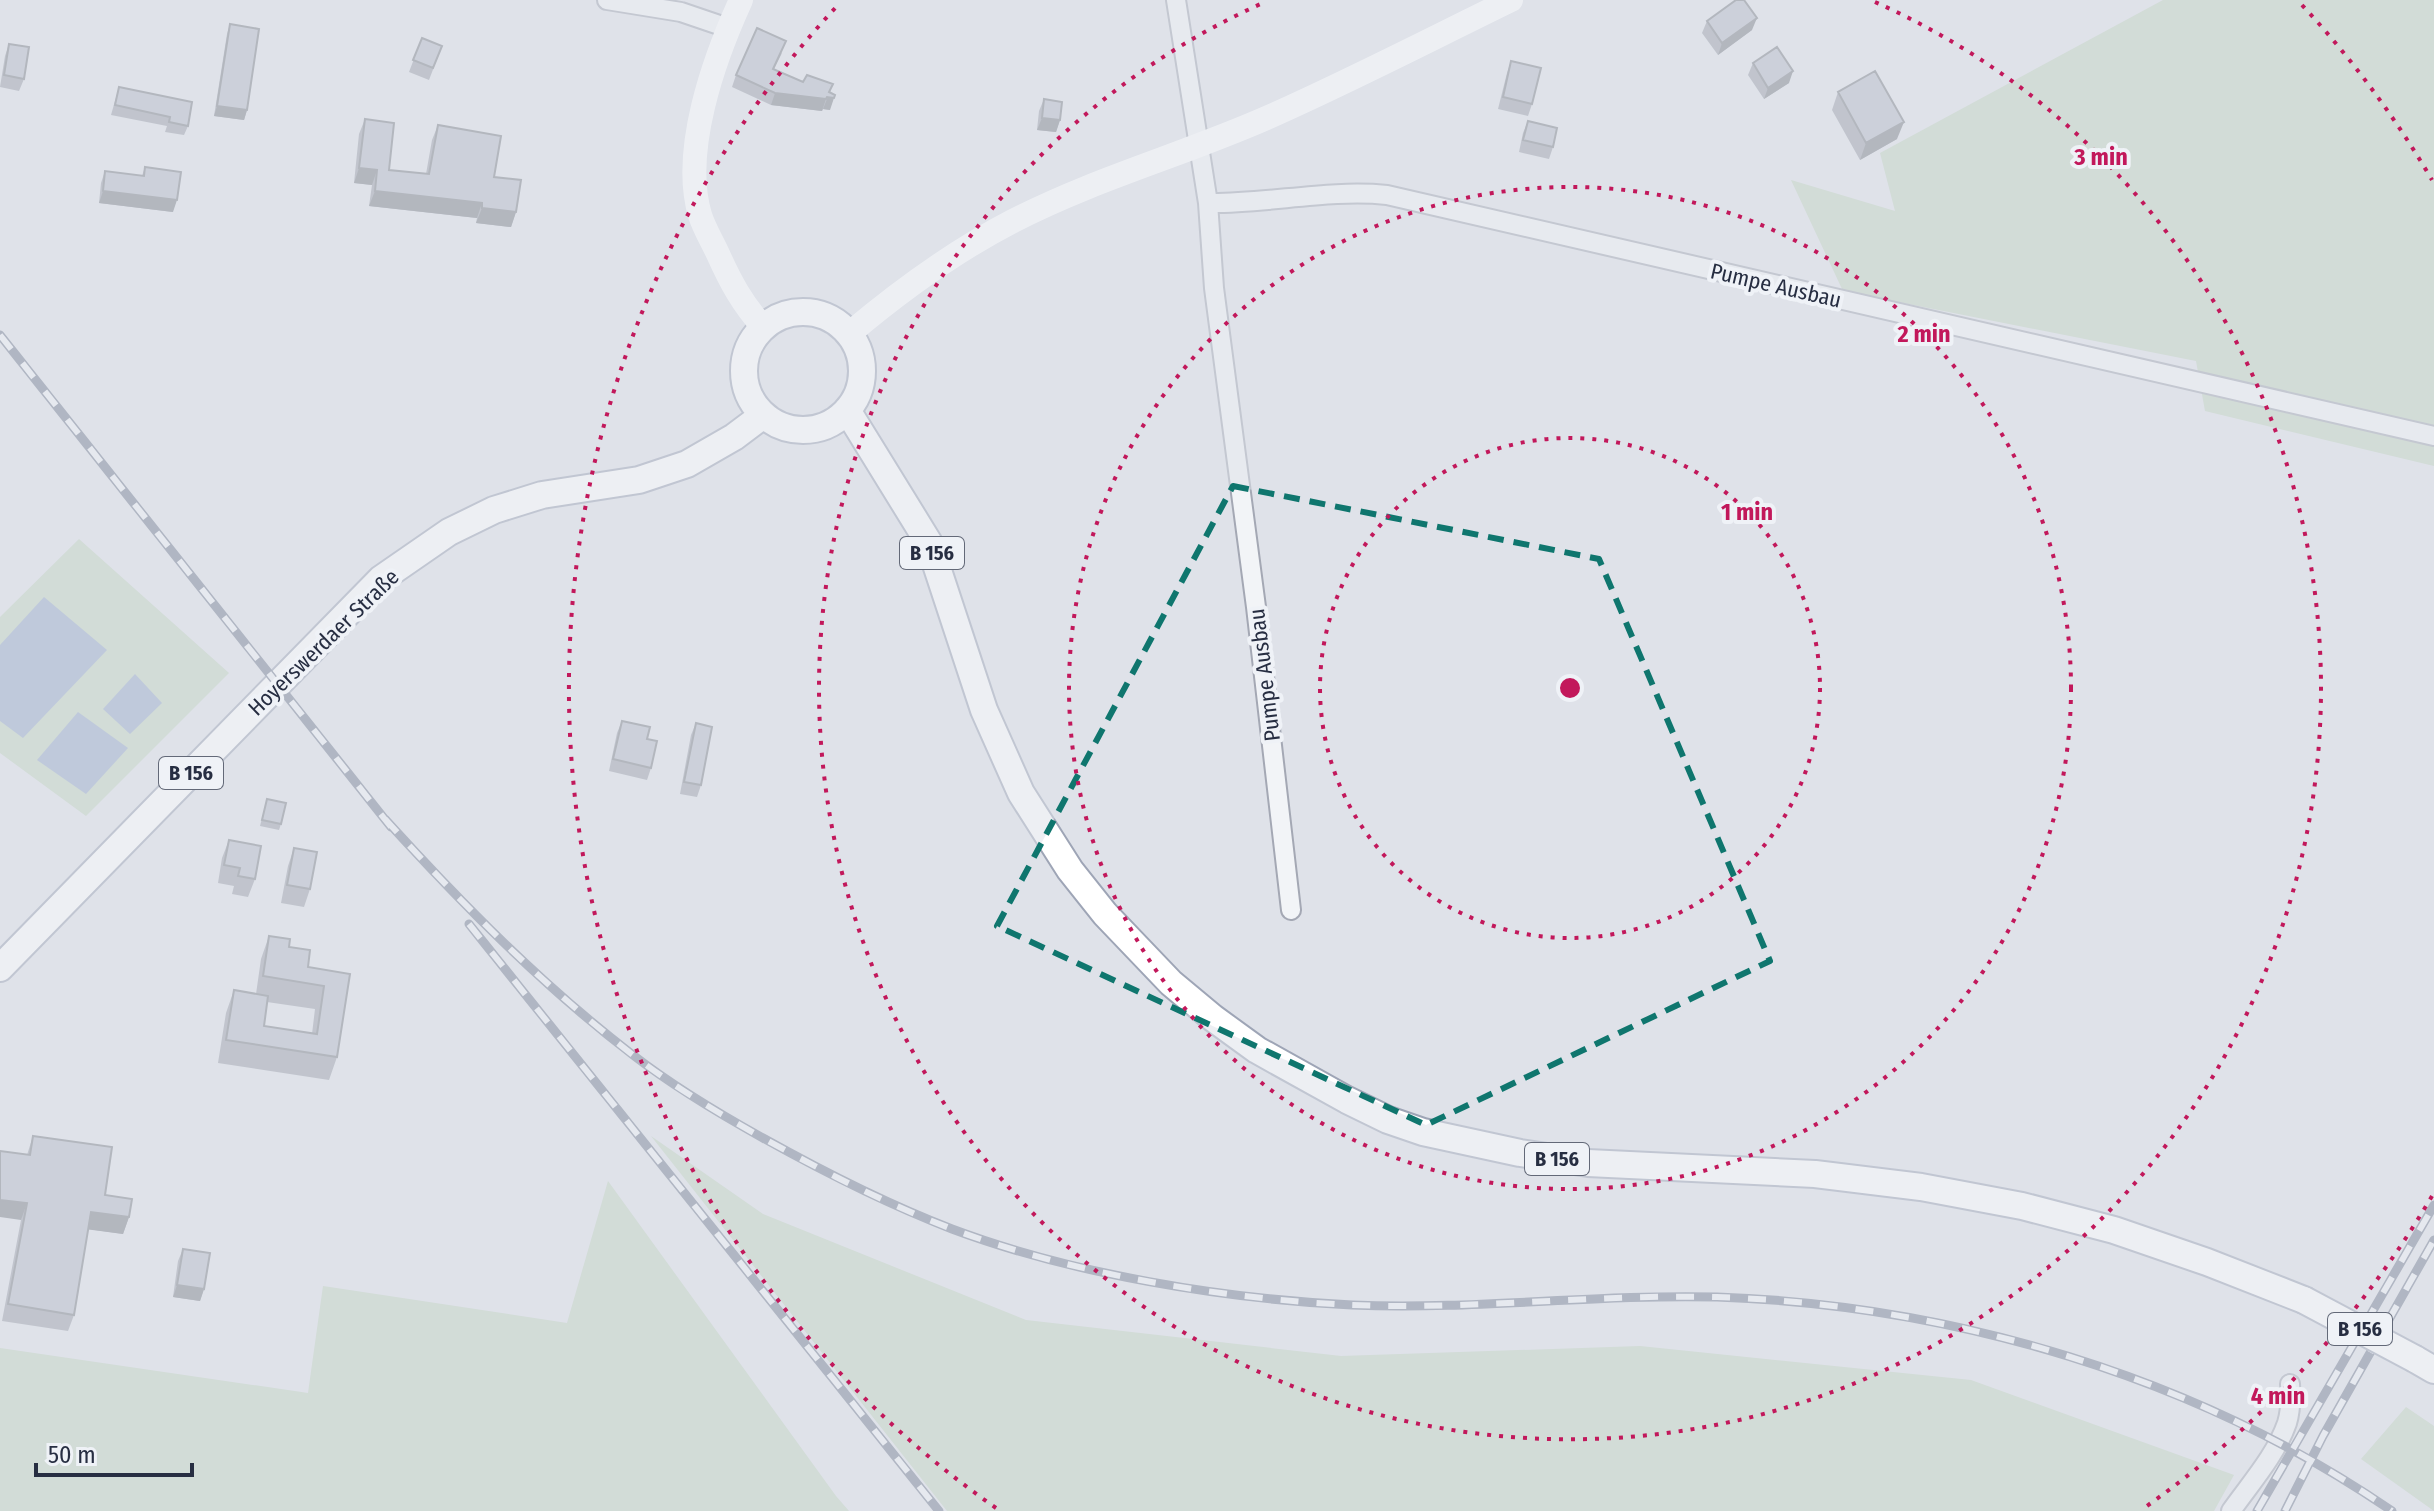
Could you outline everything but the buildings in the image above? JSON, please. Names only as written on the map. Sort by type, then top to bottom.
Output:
[{"type":"main road","points":[[792,313],[815,313],[835,321],[849,334],[860,354],[862,375],[859,392],[847,410],[834,421],[818,428],[798,430],[778,426],[762,416],[749,393],[744,370],[750,345],[763,327],[792,313]]},
{"type":"main road","name":"B 156","points":[[847,410],[929,543],[984,710],[1021,793],[1070,870],[1105,914],[1171,983],[1257,1050],[1388,1120],[1423,1132],[1520,1153],[1588,1163],[1815,1174],[1921,1187],[2022,1206],[2114,1230],[2304,1300],[2425,1364]]},
{"type":"main road","name":"Hoyerswerdaer Straße","points":[[0,968],[381,579],[449,532],[494,510],[542,495],[639,480],[687,464],[734,437],[762,416]]},
{"type":"street","points":[[607,0],[681,12],[728,28]]},
{"type":"street","points":[[741,0],[728,28],[701,108],[694,168],[700,214],[734,291],[763,327]]},
{"type":"street","name":"Pumpe Ausbau","points":[[1176,0],[1208,203],[1218,315],[1291,910]]},
{"type":"street","points":[[849,334],[939,263],[1014,220],[1112,177],[1200,146],[1273,115],[1511,0]]},
{"type":"street","name":"Pumpe Ausbau","points":[[1208,203],[1240,204],[1359,192],[1387,195],[2434,436]]},
{"type":"street","points":[[2231,1511],[2274,1449],[2286,1425],[2291,1407],[2290,1384]]},
{"type":"highlighted area","points":[[1233,486],[1599,559],[1770,961],[1426,1125],[997,926]]},
{"type":"green space","points":[[2163,0],[2434,0],[2434,466],[2205,411],[2196,361],[1843,291],[1791,180],[1895,211],[1880,153]]},
{"type":"green space","points":[[79,539],[229,673],[86,816],[0,753],[0,617]]},
{"type":"green space","points":[[651,1136],[763,1214],[1026,1320],[1341,1356],[1640,1346],[1971,1380],[2234,1475],[2214,1511],[947,1511]]},
{"type":"green space","points":[[608,1181],[849,1511],[0,1511],[0,1348],[308,1393],[323,1286],[567,1323]]},
{"type":"green space","points":[[2406,1407],[2434,1426],[2434,1511],[2361,1459]]},
{"type":"water","points":[[44,597],[107,650],[23,738],[0,721],[0,645]]},
{"type":"water","points":[[135,674],[162,703],[130,734],[103,709]]},
{"type":"water","points":[[78,712],[128,748],[86,794],[37,760]]},
{"type":"railway","points":[[0,335],[391,827]]},
{"type":"railway","points":[[385,819],[473,913],[535,972],[648,1066],[713,1109],[809,1163],[928,1219],[998,1245],[1149,1282],[1303,1302],[1398,1306],[1717,1297],[1806,1303],[1895,1315],[1983,1333],[2070,1357],[2155,1387],[2237,1422],[2317,1464],[2392,1511]]},
{"type":"railway","points":[[469,924],[939,1511]]},
{"type":"railway","points":[[2257,1511],[2434,1205]]},
{"type":"railway","points":[[2285,1511],[2323,1436],[2434,1240]]}]
